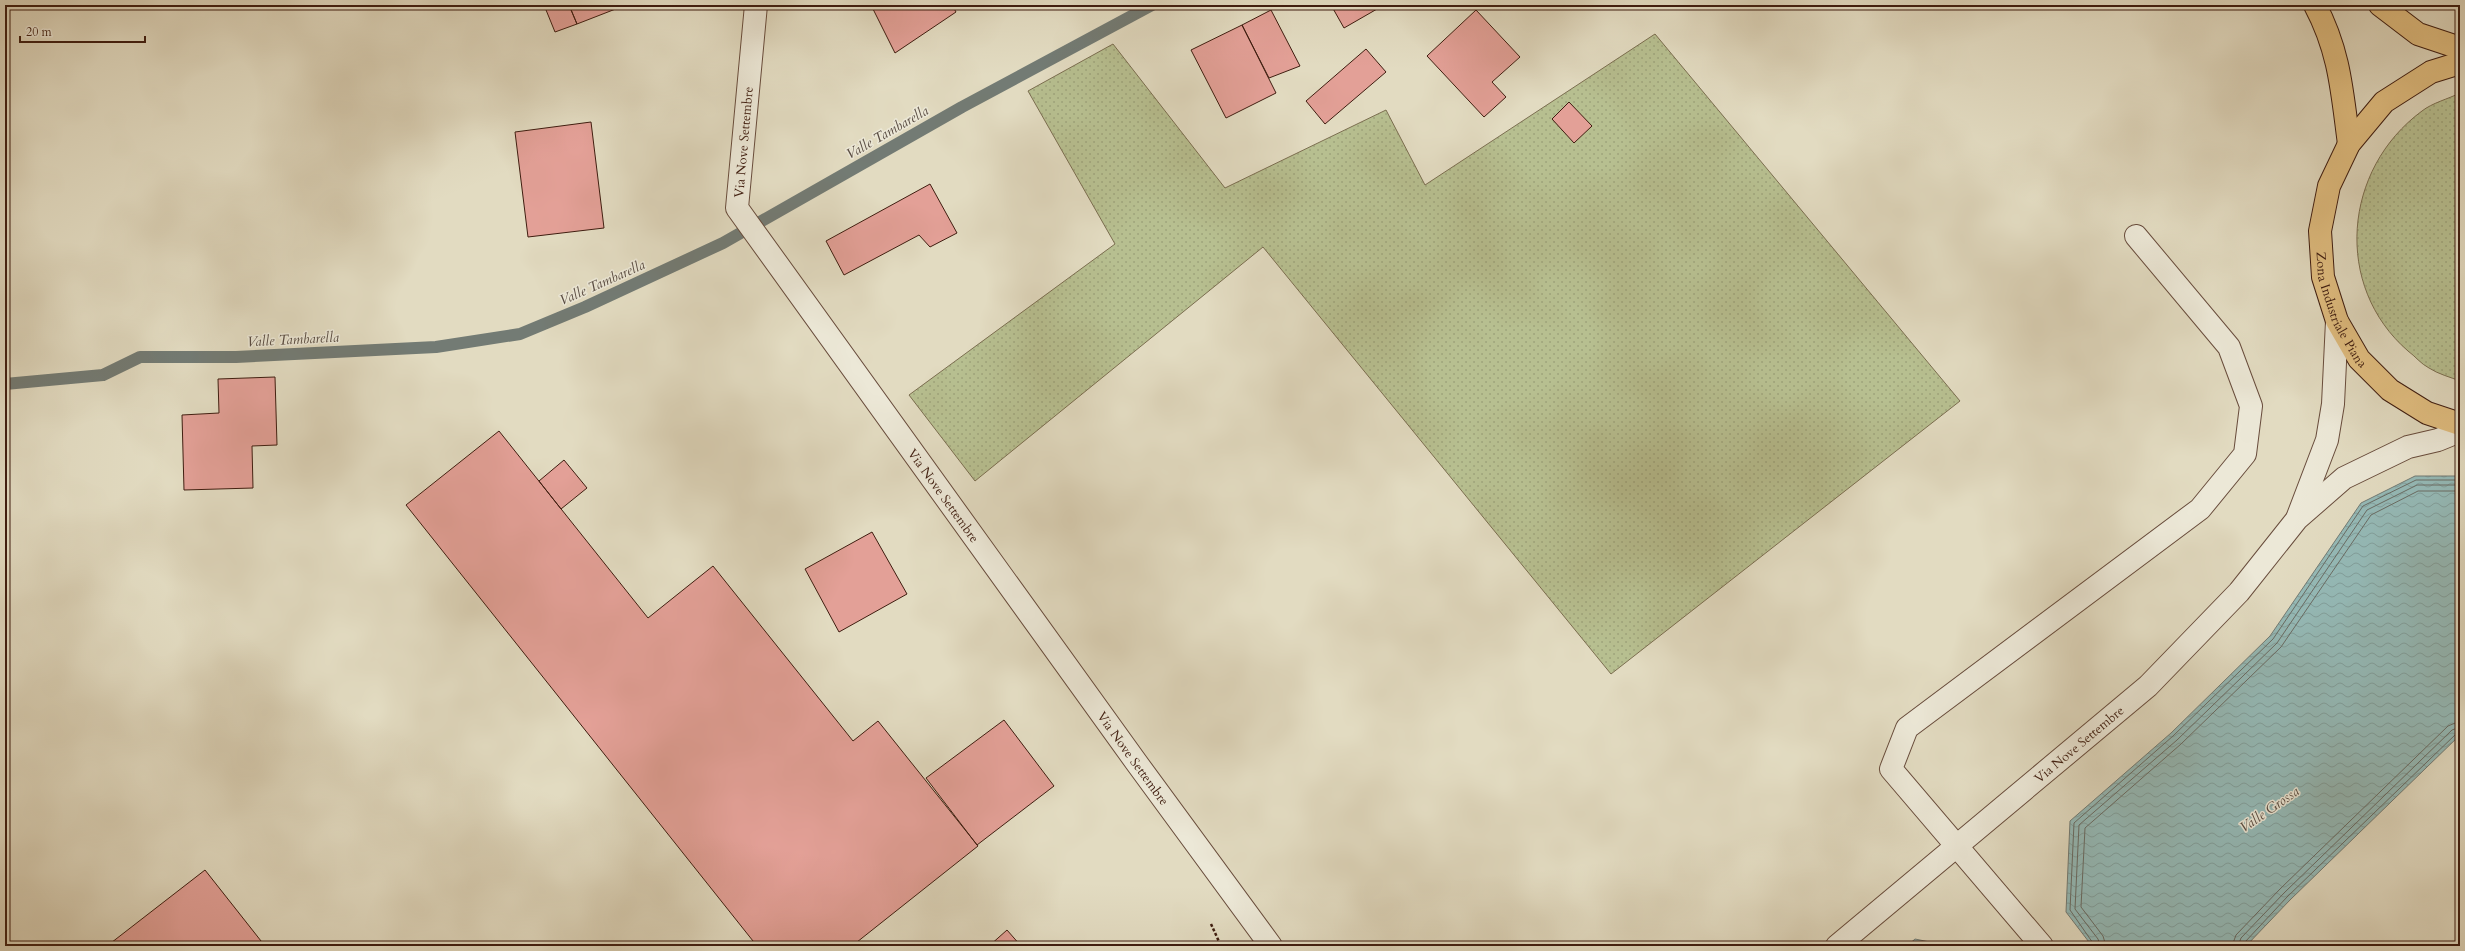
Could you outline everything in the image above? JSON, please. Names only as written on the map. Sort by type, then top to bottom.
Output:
[{"type":"main road","points":[[2315,5],[2331,37],[2341,80],[2349,144]]},
{"type":"main road","points":[[2380,5],[2418,34],[2460,48]]},
{"type":"main road","name":"Zona Industriale Piana","points":[[2460,64],[2431,72],[2384,102],[2349,144],[2329,186],[2320,231],[2323,277],[2337,321],[2359,359],[2390,390],[2427,413],[2460,424]]},
{"type":"street","name":"Via Nove Settembre","points":[[756,5],[737,208],[1131,756],[1271,946]]},
{"type":"street","points":[[2042,946],[1891,769],[1907,728],[2200,509],[2244,454],[2251,406],[2230,347],[2136,236]]},
{"type":"street","points":[[2297,519],[2327,440],[2333,404],[2337,321]]},
{"type":"street","points":[[2297,519],[2344,478],[2408,447],[2438,440],[2460,431]]},
{"type":"street","name":"Via Nove Settembre","points":[[1837,946],[1956,844],[2148,686],[2239,592],[2297,519]]},
{"type":"green space","points":[[1655,34],[1960,401],[1611,674],[1263,247],[975,481],[909,395],[1115,244],[1028,91],[1113,44],[1225,188],[1386,110],[1425,185]]},
{"type":"green space","points":[[2460,93],[2460,381],[2436,372],[2423,364],[2408,351],[2384,324],[2367,294],[2359,262],[2357,228],[2363,195],[2376,164],[2396,135],[2426,108]]},
{"type":"water","name":"Valle Grossa","points":[[2415,476],[2460,476],[2460,735],[2290,900],[2246,946],[2092,946],[2066,912],[2070,821],[2171,733],[2270,636],[2361,503]]},
{"type":"water","points":[[1915,939],[1949,946],[1907,946]]},
{"type":"building","points":[[544,5],[569,5],[577,24],[555,32]]},
{"type":"building","points":[[569,5],[611,5],[613,10],[577,24]]},
{"type":"building","points":[[611,5],[626,5],[613,10]]},
{"type":"building","points":[[871,5],[952,5],[956,12],[895,53]]},
{"type":"building","points":[[1331,5],[1384,5],[1344,28]]},
{"type":"building","points":[[1271,10],[1300,66],[1269,78],[1242,25]]},
{"type":"building","points":[[1476,10],[1520,57],[1492,82],[1506,97],[1484,117],[1427,56]]},
{"type":"building","points":[[1242,25],[1276,93],[1226,118],[1191,50]]},
{"type":"building","points":[[1366,49],[1386,72],[1325,124],[1306,101]]},
{"type":"building","points":[[1569,102],[1592,126],[1574,143],[1552,119]]},
{"type":"building","points":[[591,122],[604,228],[528,237],[515,132]]},
{"type":"building","points":[[930,184],[957,233],[930,247],[919,235],[844,275],[826,241]]},
{"type":"building","points":[[275,377],[277,445],[252,446],[253,488],[184,490],[182,415],[219,413],[218,379]]},
{"type":"building","points":[[499,431],[648,618],[713,566],[853,741],[878,721],[978,846],[852,946],[757,946],[406,505]]},
{"type":"building","points":[[564,460],[587,488],[561,509],[539,481]]},
{"type":"building","points":[[872,532],[907,594],[839,632],[805,569]]},
{"type":"building","points":[[1004,720],[1054,786],[977,845],[926,778]]},
{"type":"building","points":[[205,870],[265,946],[107,946]]},
{"type":"building","points":[[1007,930],[1021,946],[989,946]]},
{"type":"building","points":[[633,942],[636,946],[627,946]]},
{"type":"waterway","name":"Valle Tambarella","points":[[5,384],[103,375],[140,357],[236,357],[436,347],[520,334],[585,307],[723,243],[962,107],[1152,5]]}]
